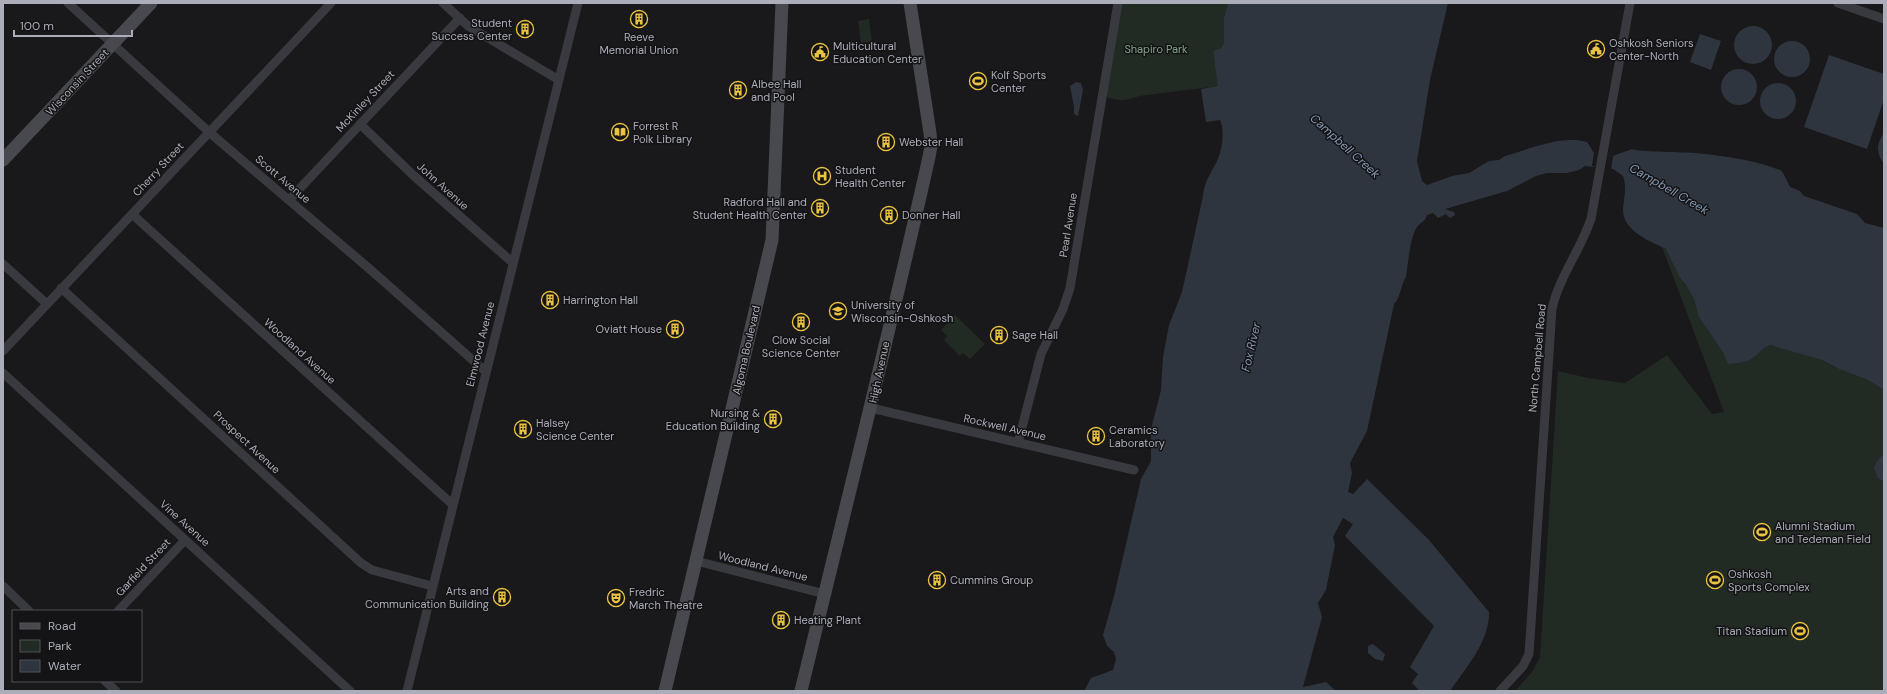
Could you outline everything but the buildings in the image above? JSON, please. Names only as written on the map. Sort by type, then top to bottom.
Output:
[{"type":"main road","name":"Wisconsin Street","points":[[3,160],[151,3]]},
{"type":"main road","name":"Algoma Boulevard","points":[[665,691],[772,240],[782,3]]},
{"type":"main road","name":"High Avenue","points":[[801,691],[871,408],[931,146],[910,3]]},
{"type":"street","name":"Scott Avenue","points":[[68,3],[209,132],[486,371]]},
{"type":"street","name":"Cherry Street","points":[[3,351],[331,3]]},
{"type":"street","points":[[443,3],[468,26],[559,80]]},
{"type":"street","name":"Elmwood Avenue","points":[[407,691],[512,263],[578,3]]},
{"type":"street","name":"Pearl Avenue","points":[[1018,443],[1041,354],[1063,309],[1070,288],[1118,3]]},
{"type":"street","name":"North Campbell Road","points":[[1500,691],[1523,666],[1530,650],[1552,310],[1560,282],[1589,226],[1601,168],[1630,3]]},
{"type":"street","points":[[1838,3],[1884,18]]},
{"type":"street","name":"McKinley Street","points":[[289,200],[460,18]]},
{"type":"street","name":"John Avenue","points":[[360,124],[410,173],[512,263]]},
{"type":"street","name":"Woodland Avenue","points":[[132,214],[453,505]]},
{"type":"street","points":[[3,264],[47,304]]},
{"type":"street","name":"Prospect Avenue","points":[[61,288],[361,563],[372,570],[432,586]]},
{"type":"street","name":"Vine Avenue","points":[[3,374],[350,691]]},
{"type":"street","name":"Rockwell Avenue","points":[[871,408],[1134,470]]},
{"type":"street","name":"Garfield Street","points":[[119,610],[185,540]]},
{"type":"street","name":"Woodland Avenue","points":[[696,561],[825,594]]},
{"type":"street","points":[[5,591],[29,610]]},
{"type":"street","points":[[106,682],[116,691]]},
{"type":"green space","name":"Shapiro Park","points":[[1118,3],[1228,3],[1224,17],[1224,43],[1221,48],[1213,52],[1219,86],[1139,96],[1125,100],[1111,99],[1102,95]]},
{"type":"green space","points":[[869,19],[872,42],[861,43],[858,21]]},
{"type":"green space","name":"Oshkosh Sports Complex","points":[[1662,247],[1668,251],[1680,278],[1691,292],[1707,329],[1724,354],[1753,357],[1764,347],[1770,345],[1784,348],[1822,360],[1839,369],[1868,380],[1884,390],[1884,453],[1877,461],[1878,478],[1884,482],[1884,691],[1515,691],[1532,672],[1540,657],[1558,371],[1588,378],[1625,383],[1667,355],[1712,414],[1724,412]]},
{"type":"green space","points":[[955,315],[985,344],[970,359],[963,353],[960,356],[944,340],[947,336],[941,330]]},
{"type":"water","points":[[1228,3],[1448,3],[1430,80],[1417,161],[1422,181],[1427,185],[1452,176],[1469,173],[1489,161],[1499,160],[1505,156],[1535,147],[1567,140],[1577,140],[1587,142],[1594,153],[1613,156],[1632,149],[1643,151],[1705,154],[1763,164],[1782,171],[1790,187],[1800,191],[1804,196],[1857,214],[1865,223],[1884,228],[1884,390],[1868,380],[1839,369],[1822,360],[1770,345],[1751,359],[1728,364],[1724,354],[1699,317],[1694,299],[1680,278],[1666,249],[1638,235],[1627,224],[1623,209],[1625,185],[1623,176],[1613,169],[1585,166],[1579,170],[1567,173],[1547,173],[1536,176],[1507,191],[1445,209],[1454,212],[1455,215],[1450,218],[1446,214],[1438,218],[1433,213],[1427,215],[1424,221],[1417,227],[1413,237],[1406,277],[1397,301],[1394,304],[1367,431],[1350,463],[1352,473],[1348,492],[1353,494],[1367,479],[1429,540],[1489,612],[1488,623],[1481,644],[1476,654],[1450,691],[1420,691],[1412,683],[1418,674],[1410,667],[1434,626],[1345,536],[1353,524],[1343,518],[1333,537],[1335,545],[1326,590],[1318,603],[1322,617],[1303,687],[1326,682],[1336,691],[1084,691],[1091,678],[1113,670],[1116,659],[1114,652],[1107,646],[1103,635],[1114,596],[1141,479],[1151,461],[1151,429],[1161,390],[1163,357],[1169,325],[1182,292],[1205,186],[1219,157],[1223,135],[1220,120],[1206,122],[1201,89],[1218,86],[1213,51],[1221,48],[1224,43],[1224,17]]},
{"type":"water","points":[[1753,26],[1766,32],[1772,45],[1766,58],[1753,64],[1740,58],[1734,45],[1740,32]]},
{"type":"water","points":[[1700,34],[1721,41],[1711,70],[1690,62]]},
{"type":"water","points":[[1796,41],[1805,46],[1809,52],[1809,66],[1805,72],[1796,77],[1788,77],[1779,72],[1775,66],[1774,55],[1779,46],[1785,42]]},
{"type":"water","points":[[1829,55],[1884,74],[1884,99],[1867,149],[1804,127]]},
{"type":"water","points":[[1743,69],[1752,74],[1756,80],[1756,94],[1752,100],[1743,105],[1735,105],[1726,100],[1722,94],[1721,83],[1726,74],[1732,70]]},
{"type":"water","points":[[1076,82],[1081,83],[1083,90],[1078,116],[1074,114],[1070,86]]},
{"type":"water","points":[[1782,83],[1791,88],[1795,94],[1795,108],[1791,114],[1782,119],[1774,119],[1765,114],[1761,108],[1760,97],[1765,88],[1771,84]]},
{"type":"water","points":[[1884,133],[1884,164],[1878,152],[1878,145]]},
{"type":"water","points":[[1884,453],[1884,482],[1878,478],[1874,468],[1877,461]]},
{"type":"water","points":[[1373,644],[1385,654],[1383,661],[1375,659],[1368,653],[1368,646]]},
{"type":"pier","points":[[1594,153],[1613,156],[1611,170],[1592,166]]},
{"type":"place","name":"Reeve Memorial Union","points":[[639,19]]},
{"type":"place","name":"Student Success Center","points":[[525,29]]},
{"type":"place","name":"Oshkosh Seniors Center-North","points":[[1596,49]]},
{"type":"place","name":"Multicultural Education Center","points":[[820,52]]},
{"type":"place","name":"Kolf Sports Center","points":[[978,81]]},
{"type":"place","name":"Albee Hall and Pool","points":[[738,90]]},
{"type":"place","name":"Forrest R Polk Library","points":[[620,132]]},
{"type":"place","name":"Webster Hall","points":[[886,142]]},
{"type":"place","name":"Student Health Center","points":[[822,176]]},
{"type":"place","name":"Radford Hall and Student Health Center","points":[[820,208]]},
{"type":"place","name":"Donner Hall","points":[[889,215]]},
{"type":"place","name":"Harrington Hall","points":[[550,300]]},
{"type":"place","name":"University of Wisconsin-Oshkosh","points":[[838,311]]},
{"type":"place","name":"Clow Social Science Center","points":[[801,322]]},
{"type":"place","name":"Oviatt House","points":[[675,329]]},
{"type":"place","name":"Sage Hall","points":[[999,335]]},
{"type":"place","name":"Nursing & Education Building","points":[[773,419]]},
{"type":"place","name":"Halsey Science Center","points":[[523,429]]},
{"type":"place","name":"Ceramics Laboratory","points":[[1096,436]]},
{"type":"place","name":"Alumni Stadium and Tedeman Field","points":[[1762,532]]},
{"type":"place","name":"Cummins Group","points":[[937,580]]},
{"type":"place","name":"Oshkosh Sports Complex","points":[[1715,580]]},
{"type":"place","name":"Arts and Communication Building","points":[[502,597]]},
{"type":"place","name":"Fredric March Theatre","points":[[616,598]]},
{"type":"place","name":"Heating Plant","points":[[781,620]]},
{"type":"place","name":"Titan Stadium","points":[[1800,631]]},
{"type":"water label","name":"Campbell Creek","points":[[1345,146]]},
{"type":"water label","name":"Campbell Creek","points":[[1669,189]]},
{"type":"water label","name":"Fox River","points":[[1251,347]]}]
